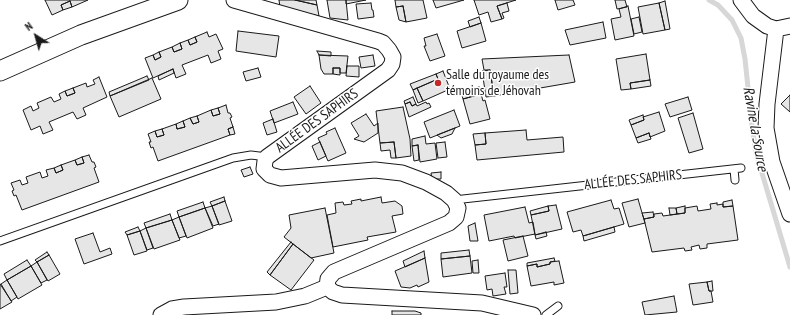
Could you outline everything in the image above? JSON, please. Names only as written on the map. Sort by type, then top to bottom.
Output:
[{"type":"street","points":[[0,71],[81,35],[178,0]]},
{"type":"street","name":"ALLÉE DES SAPHIRS","points":[[234,0],[378,41],[383,43],[393,57],[392,64],[388,70],[267,157],[264,169],[270,175],[281,178],[375,170],[402,173],[426,182],[446,193],[454,200]]},
{"type":"street","points":[[741,0],[753,16],[766,26],[783,27],[767,104],[766,128],[772,162],[790,214]]},
{"type":"street","points":[[327,287],[328,279],[334,272],[449,223],[456,217],[458,208],[454,200]]},
{"type":"street","points":[[161,315],[172,309],[184,307],[276,302],[305,296],[327,287]]},
{"type":"street","points":[[327,287],[333,292],[342,295],[482,303],[533,315]]},
{"type":"lane","points":[[0,241],[233,158],[251,155],[267,157]]},
{"type":"lane","name":"ALLÉE DES SAPHIRS","points":[[454,200],[738,168],[735,180]]},
{"type":"lane","points":[[546,315],[558,306]]},
{"type":"building","points":[[45,0],[88,0],[72,7],[70,1],[61,5],[63,10],[52,15]]},
{"type":"building","points":[[279,0],[295,0],[317,5],[319,16],[280,7]]},
{"type":"building","points":[[295,0],[316,0],[317,5]]},
{"type":"building","points":[[327,0],[346,0],[348,20],[330,18]]},
{"type":"building","points":[[346,0],[366,0],[346,4]]},
{"type":"building","points":[[395,0],[423,0],[427,18],[406,22],[403,6],[396,7]]},
{"type":"building","points":[[433,0],[464,0],[436,8]]},
{"type":"building","points":[[474,0],[516,0],[497,6],[502,19],[491,22],[488,12],[479,15]]},
{"type":"building","points":[[555,0],[573,0],[575,5],[558,10]]},
{"type":"building","points":[[615,0],[625,0],[627,7],[617,9]]},
{"type":"building","points":[[70,1],[72,7],[63,10],[61,5]]},
{"type":"building","points":[[665,1],[670,29],[665,30],[659,3]]},
{"type":"building","points":[[371,3],[374,17],[358,19],[356,4]]},
{"type":"building","points":[[507,3],[509,11],[502,13],[504,18],[502,19],[497,6]]},
{"type":"building","points":[[659,3],[665,30],[643,34],[638,7]]},
{"type":"building","points":[[403,6],[406,22],[399,20],[396,7]]},
{"type":"building","points":[[628,6],[634,36],[615,40],[611,19],[621,17],[619,9]]},
{"type":"building","points":[[479,17],[481,23],[470,27],[468,21]]},
{"type":"building","points":[[639,17],[642,32],[634,34],[631,19]]},
{"type":"building","points":[[603,22],[606,38],[570,45],[565,30]]},
{"type":"building","points":[[481,23],[486,41],[462,48],[457,31]]},
{"type":"building","points":[[238,31],[279,36],[276,57],[236,51]]},
{"type":"building","points":[[207,32],[209,37],[216,34],[223,49],[218,51],[221,59],[211,63],[208,55],[182,65],[186,74],[176,78],[173,69],[153,78],[145,58],[153,55],[155,60],[161,57],[159,52],[172,47],[174,52],[182,49],[180,43],[188,40],[190,45],[197,42],[195,37]]},
{"type":"building","points":[[437,34],[445,56],[430,61],[424,46],[426,46],[424,38]]},
{"type":"building","points":[[195,37],[197,42],[190,45],[188,40]]},
{"type":"building","points":[[180,43],[182,49],[174,52],[172,47]]},
{"type":"building","points":[[317,51],[331,52],[331,56],[319,55]]},
{"type":"building","points":[[159,52],[161,57],[155,60],[153,55]]},
{"type":"building","points":[[646,54],[650,80],[630,83],[631,89],[621,90],[616,59]]},
{"type":"building","points":[[319,55],[348,56],[346,73],[340,73],[340,68],[333,68],[333,74],[324,74],[321,69]]},
{"type":"building","points":[[373,55],[375,66],[361,68],[359,57]]},
{"type":"building","points":[[569,55],[575,82],[494,96],[490,70],[484,70],[482,59]]},
{"type":"building","points":[[347,66],[359,66],[359,77],[346,76]]},
{"type":"building","points":[[258,68],[261,77],[246,81],[243,72]]},
{"type":"building","points":[[333,68],[340,68],[340,75],[333,74]]},
{"type":"building","points":[[173,69],[174,73],[159,80],[158,76]]},
{"type":"building","points":[[490,70],[494,96],[486,97],[482,71]]},
{"type":"building","name":"Salle du royaume des témoins de Jéhovah","points":[[443,71],[450,89],[423,101],[417,88],[438,79],[436,74]]},
{"type":"building","points":[[436,74],[438,79],[413,90],[410,84]]},
{"type":"building","points":[[147,76],[149,80],[110,96],[109,92]]},
{"type":"building","points":[[99,77],[107,97],[83,108],[86,115],[77,119],[73,112],[49,122],[53,130],[43,134],[40,126],[31,130],[23,110],[31,106],[33,111],[39,108],[37,103],[51,97],[54,102],[61,99],[59,94],[65,91],[67,96],[75,93],[73,88],[86,83],[87,87],[95,84],[93,80]]},
{"type":"building","points":[[152,78],[161,99],[119,117],[110,96]]},
{"type":"building","points":[[650,80],[651,86],[631,89],[630,83]]},
{"type":"building","points":[[310,86],[321,103],[306,114],[294,97]]},
{"type":"building","points":[[479,87],[481,94],[463,99],[461,92]]},
{"type":"building","points":[[73,88],[75,93],[67,96],[65,91]]},
{"type":"building","points":[[417,88],[423,101],[418,103],[413,90]]},
{"type":"building","points":[[481,94],[483,101],[485,100],[490,119],[470,124],[463,99]]},
{"type":"building","points":[[790,95],[790,112],[781,104]]},
{"type":"building","points":[[413,97],[416,104],[412,106],[410,102],[405,104],[404,101]]},
{"type":"building","points":[[688,97],[692,110],[670,117],[665,104]]},
{"type":"building","points":[[293,102],[298,114],[274,123],[270,111]]},
{"type":"building","points":[[410,102],[412,106],[416,104],[417,106],[426,102],[427,104],[429,103],[431,107],[409,117],[405,104]]},
{"type":"building","points":[[226,105],[228,113],[230,113],[232,117],[230,118],[233,127],[228,129],[230,135],[158,161],[153,147],[151,148],[149,142],[151,142],[148,134],[155,131],[157,137],[164,135],[162,129],[176,124],[177,129],[185,127],[183,121],[190,118],[193,124],[199,122],[197,116],[211,110],[213,116],[220,114],[218,108]]},
{"type":"building","points":[[403,107],[410,139],[411,156],[396,158],[394,142],[380,143],[376,111]]},
{"type":"building","points":[[218,108],[220,114],[213,116],[211,110]]},
{"type":"building","points":[[454,110],[460,126],[430,138],[424,122]]},
{"type":"building","points":[[659,112],[665,131],[650,137],[649,133],[636,138],[631,125],[644,120],[643,117]]},
{"type":"building","points":[[693,113],[703,149],[689,153],[678,118]]},
{"type":"building","points":[[366,114],[374,126],[378,123],[378,133],[364,142],[354,139],[359,136],[351,123]]},
{"type":"building","points":[[643,115],[644,120],[631,125],[629,120]]},
{"type":"building","points":[[197,116],[199,122],[193,124],[190,118]]},
{"type":"building","points":[[273,119],[277,132],[267,135],[263,123]]},
{"type":"building","points":[[183,121],[185,127],[177,129],[176,124]]},
{"type":"building","points":[[233,127],[235,134],[230,135],[228,129]]},
{"type":"building","points":[[335,128],[346,153],[328,161],[318,138]]},
{"type":"building","points":[[455,128],[452,134],[441,138],[437,135]]},
{"type":"building","points":[[162,129],[164,135],[157,137],[155,131]]},
{"type":"building","points":[[526,130],[527,140],[563,137],[564,152],[477,160],[475,145],[486,144],[485,133]]},
{"type":"building","points":[[485,133],[486,144],[475,145],[473,134]]},
{"type":"building","points":[[649,133],[651,139],[638,143],[636,138]]},
{"type":"building","points":[[425,136],[426,144],[435,143],[437,159],[420,162],[418,145],[412,146],[412,139]]},
{"type":"building","points":[[320,142],[326,156],[318,160],[312,146]]},
{"type":"building","points":[[394,142],[396,158],[391,158],[390,150],[381,151],[380,143]]},
{"type":"building","points":[[445,142],[447,157],[438,158],[436,143]]},
{"type":"building","points":[[418,145],[419,160],[414,161],[412,146]]},
{"type":"building","points":[[89,155],[96,167],[94,168],[99,182],[22,210],[16,195],[14,196],[12,191],[14,190],[11,183],[20,180],[22,185],[28,183],[26,177],[40,172],[42,178],[48,176],[46,170],[54,168],[56,173],[63,170],[61,165],[75,160],[77,165],[84,163],[82,157]]},
{"type":"building","points":[[82,157],[84,163],[77,165],[75,160]]},
{"type":"building","points":[[61,165],[63,170],[56,173],[54,168]]},
{"type":"building","points":[[250,167],[253,174],[244,177],[241,170]]},
{"type":"building","points":[[441,172],[441,179],[432,179],[431,173]]},
{"type":"building","points":[[224,197],[225,201],[212,206],[210,202]]},
{"type":"building","points":[[381,197],[382,203],[395,201],[402,206],[403,214],[392,216],[396,232],[367,237],[368,240],[333,247],[327,215],[336,213],[335,203],[343,202],[344,205],[352,204],[351,201],[361,199],[361,201]]},
{"type":"building","points":[[638,199],[645,223],[629,227],[622,203]]},
{"type":"building","points":[[611,200],[614,209],[619,208],[624,224],[583,236],[581,230],[573,232],[567,212]]},
{"type":"building","points":[[732,200],[733,206],[723,207],[723,202]]},
{"type":"building","points":[[225,201],[232,221],[219,225],[212,206]]},
{"type":"building","points":[[203,202],[205,208],[179,217],[177,211]]},
{"type":"building","points":[[717,203],[717,205],[723,204],[723,207],[733,206],[738,240],[707,244],[707,248],[700,249],[699,245],[691,247],[692,250],[685,251],[684,248],[652,252],[644,219],[654,217],[654,214],[662,213],[663,216],[685,213],[685,208],[697,206],[698,211],[711,209],[710,204]]},
{"type":"building","points":[[556,205],[562,229],[535,235],[531,215],[549,211],[548,206]]},
{"type":"building","points":[[212,206],[219,224],[213,226],[205,208]]},
{"type":"building","points":[[548,206],[549,211],[531,215],[530,211]]},
{"type":"building","points":[[685,206],[685,213],[677,214],[676,208]]},
{"type":"building","points":[[525,207],[529,223],[533,222],[535,234],[489,241],[484,215]]},
{"type":"building","points":[[205,208],[213,228],[187,238],[179,217]]},
{"type":"building","points":[[325,208],[334,253],[311,258],[284,237],[291,228],[289,215]]},
{"type":"building","points":[[669,208],[676,208],[677,214],[670,215]]},
{"type":"building","points":[[653,212],[654,217],[644,219],[642,213]]},
{"type":"building","points":[[170,214],[172,220],[146,228],[144,223]]},
{"type":"building","points":[[179,217],[186,236],[179,238],[172,220]]},
{"type":"building","points":[[172,220],[180,240],[154,249],[146,228]]},
{"type":"building","points":[[475,223],[478,241],[470,241],[468,226]]},
{"type":"building","points":[[138,227],[140,231],[127,235],[125,232]]},
{"type":"building","points":[[614,227],[615,232],[584,241],[583,236]]},
{"type":"building","points":[[146,228],[153,248],[147,250],[140,231]]},
{"type":"building","points":[[140,231],[147,251],[134,255],[127,235]]},
{"type":"building","points":[[546,232],[547,236],[536,239],[535,235]]},
{"type":"building","points":[[93,233],[100,252],[110,248],[112,254],[84,264],[75,239]]},
{"type":"building","points":[[523,236],[528,256],[508,261],[503,240]]},
{"type":"building","points":[[291,242],[293,244],[270,275],[267,272]]},
{"type":"building","points":[[293,244],[314,260],[291,290],[270,275]]},
{"type":"building","points":[[469,250],[470,256],[441,259],[441,253]]},
{"type":"building","points":[[424,251],[425,258],[405,267],[403,261]]},
{"type":"building","points":[[47,252],[49,255],[37,262],[35,260]]},
{"type":"building","points":[[49,255],[60,274],[48,281],[37,262]]},
{"type":"building","points":[[470,256],[472,273],[443,277],[441,259]]},
{"type":"building","points":[[425,258],[429,282],[418,287],[417,285],[410,288],[401,287],[395,271]]},
{"type":"building","points":[[554,258],[555,261],[550,262],[550,264],[537,267],[537,264],[527,266],[527,263]]},
{"type":"building","points":[[27,260],[31,266],[7,280],[4,274]]},
{"type":"building","points":[[478,260],[479,273],[473,273],[472,261]]},
{"type":"building","points":[[559,261],[564,283],[554,285],[554,282],[531,286],[527,266],[537,264],[537,267],[550,264],[550,262]]},
{"type":"building","points":[[37,262],[47,280],[41,283],[31,266]]},
{"type":"building","points":[[31,266],[42,285],[18,299],[7,280]]},
{"type":"building","points":[[508,270],[516,270],[518,293],[510,294]]},
{"type":"building","points":[[505,273],[507,287],[504,287],[506,294],[493,296],[492,289],[487,290],[485,276]]},
{"type":"building","points":[[7,280],[17,297],[11,301],[1,284]]},
{"type":"building","points":[[712,281],[713,291],[709,291],[707,282]]},
{"type":"building","points":[[707,282],[709,291],[711,291],[713,302],[693,305],[689,284]]},
{"type":"building","points":[[0,284],[12,302],[0,309]]},
{"type":"building","points":[[674,296],[677,312],[645,315],[642,302]]},
{"type":"building","points":[[392,311],[415,311],[421,313],[421,315],[392,315]]},
{"type":"waterway","name":"Ravine la Source","points":[[709,0],[718,5],[732,20],[741,38],[745,59],[756,153],[790,267]]},
{"type":"place","name":"Salle du royaume des témoins de Jéhovah","points":[[438,83]]}]
